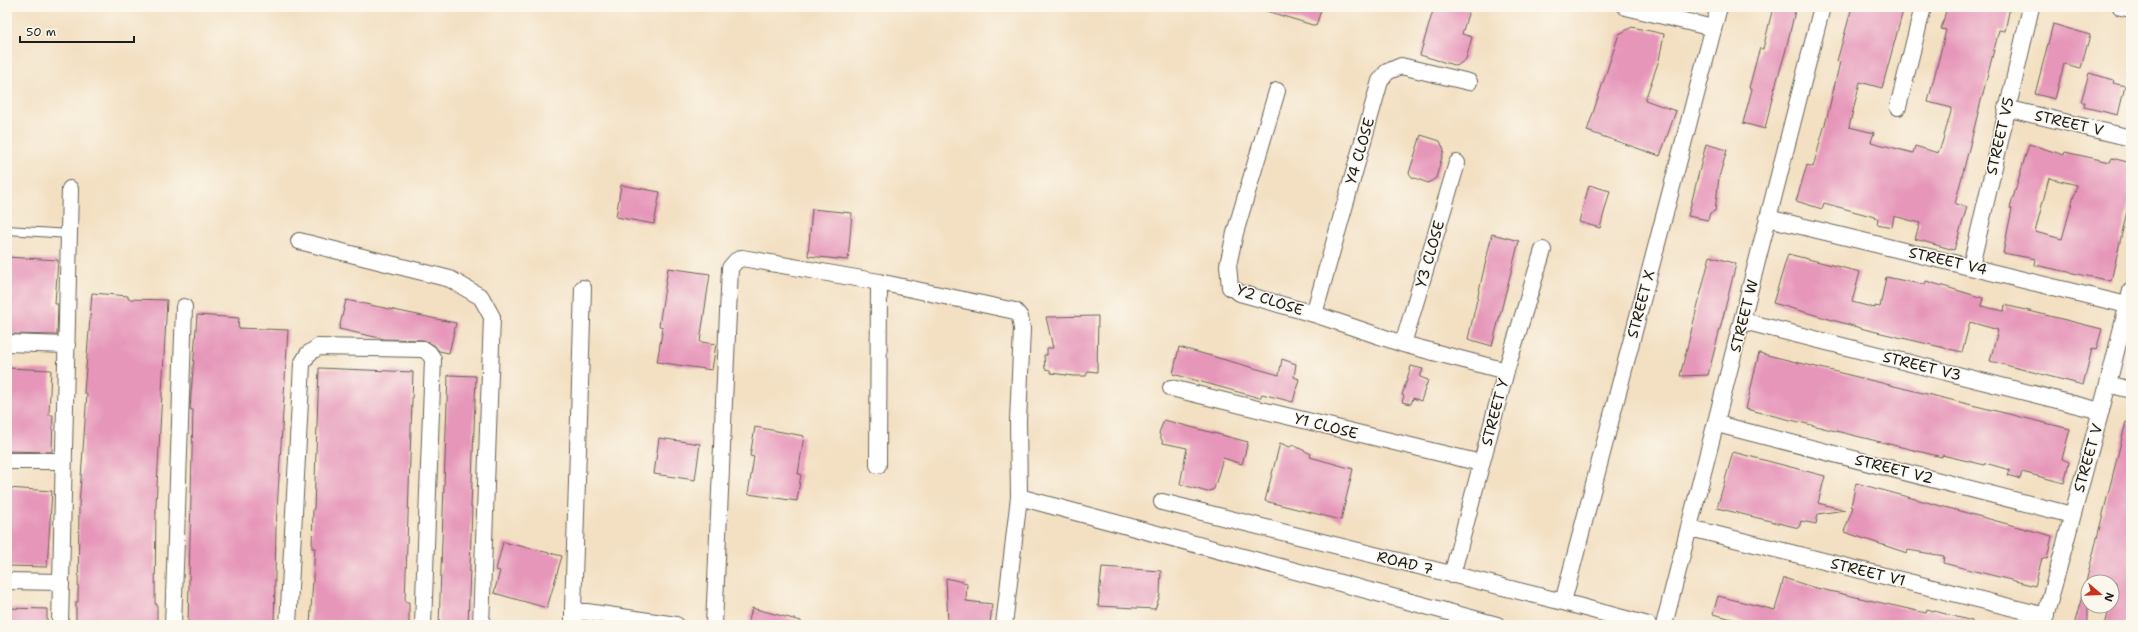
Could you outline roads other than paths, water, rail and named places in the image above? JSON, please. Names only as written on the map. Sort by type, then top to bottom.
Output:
[{"type":"street","points":[[1626,7],[1713,28]]},
{"type":"street","name":"STREET X","points":[[1563,602],[1719,7]]},
{"type":"street","name":"STREET W","points":[[1664,625],[1717,424],[1822,7]]},
{"type":"street","points":[[1898,107],[1923,7]]},
{"type":"street","name":"STREET V5","points":[[1971,266],[2006,108],[2031,7]]},
{"type":"street","points":[[2121,7],[2131,9]]},
{"type":"street","name":"Y4 CLOSE","points":[[1314,314],[1380,81],[1387,72],[1401,66],[1469,82]]},
{"type":"street","name":"Y2 CLOSE","points":[[1277,91],[1235,233],[1228,265],[1230,287],[1240,293],[1314,314],[1403,344],[1506,371]]},
{"type":"street","name":"STREET V","points":[[2006,108],[2131,138]]},
{"type":"street","name":"Y3 CLOSE","points":[[1403,344],[1457,163]]},
{"type":"street","points":[[60,625],[70,189]]},
{"type":"street","name":"STREET V4","points":[[1768,218],[1971,266],[2129,298]]},
{"type":"street","points":[[299,241],[450,279],[481,296],[492,317],[481,625]]},
{"type":"street","name":"STREET Y","points":[[1452,575],[1506,371],[1543,250]]},
{"type":"street","points":[[714,625],[730,268],[736,261],[742,258],[879,282],[1001,306],[1015,311],[1020,317],[1022,329],[1018,421],[1019,497],[1004,625]]},
{"type":"street","points":[[878,465],[879,282]]},
{"type":"street","points":[[583,288],[573,618],[676,625]]},
{"type":"street","name":"STREET V","points":[[2044,621],[2101,411],[2129,298]]},
{"type":"street","points":[[173,625],[184,307]]},
{"type":"street","name":"STREET V3","points":[[1743,321],[2101,411]]},
{"type":"street","points":[[7,343],[67,345]]},
{"type":"street","points":[[288,625],[302,364],[308,354],[318,347],[423,349],[433,359],[423,625]]},
{"type":"street","points":[[2108,384],[2131,390]]},
{"type":"street","name":"Y1 CLOSE","points":[[1170,388],[1481,463]]},
{"type":"street","name":"STREET V2","points":[[1717,424],[2072,515]]},
{"type":"street","points":[[7,461],[64,461]]},
{"type":"street","points":[[1019,497],[1497,625]]},
{"type":"street","name":"ROAD 7","points":[[1162,502],[1563,602],[1648,625]]},
{"type":"street","name":"STREET V1","points":[[1690,528],[2044,621]]},
{"type":"street","points":[[7,581],[61,582]]},
{"type":"lane","points":[[7,230],[69,234]]}]
